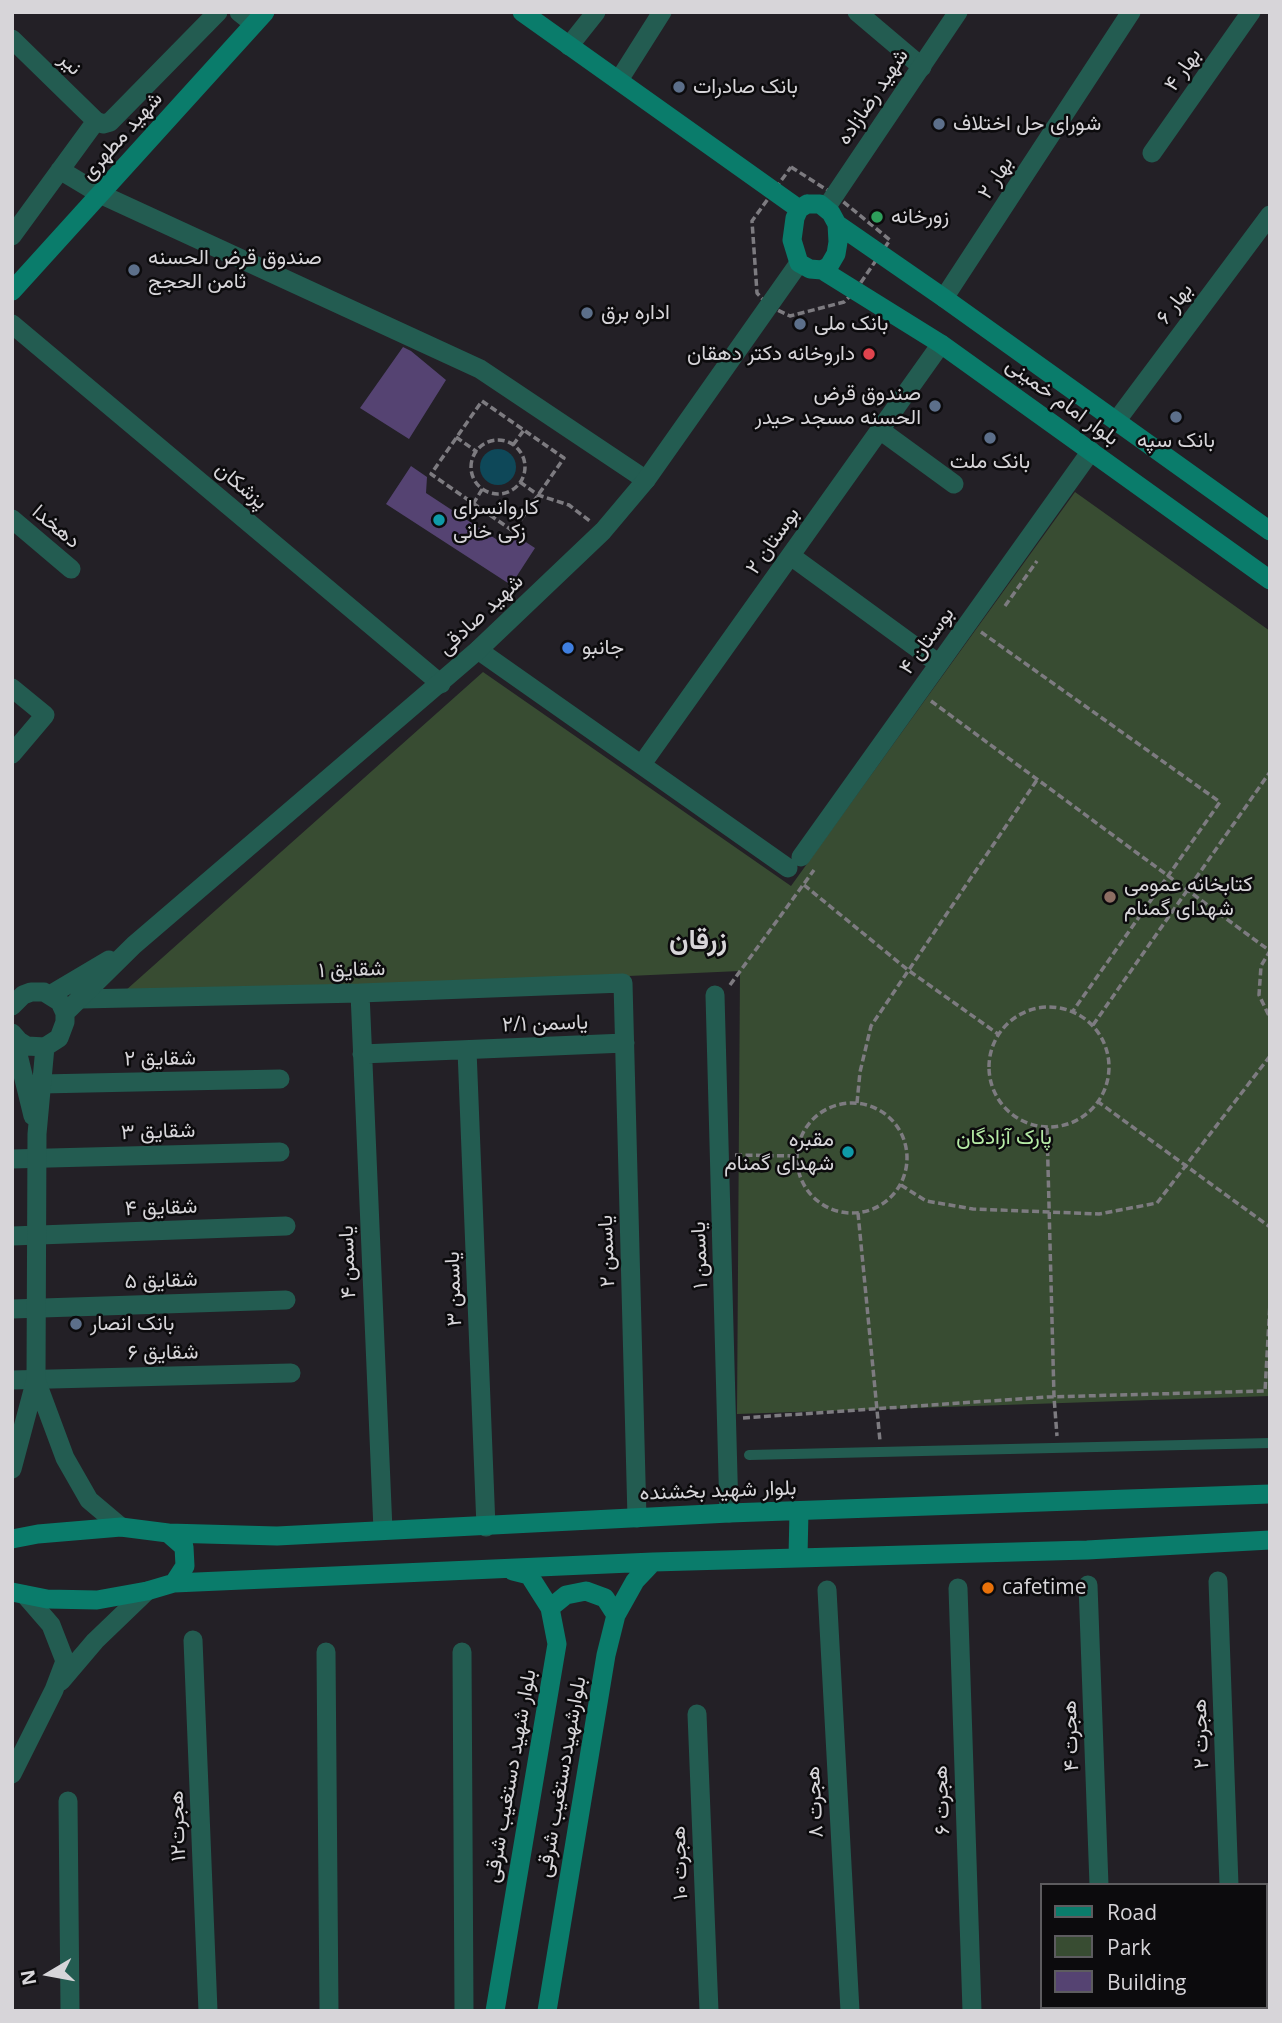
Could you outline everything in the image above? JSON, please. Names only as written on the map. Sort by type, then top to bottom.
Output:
[{"type":"main road","points":[[522,12],[799,209]]},
{"type":"main road","name":"شهید مطهری","points":[[12,291],[100,194],[253,16]]},
{"type":"main road","points":[[814,203],[831,216],[838,242],[836,254],[822,270],[810,269],[799,263],[791,233],[799,209],[814,203]]},
{"type":"main road","name":"بلوار امام خمینی","points":[[831,216],[1270,531]]},
{"type":"main road","name":"بلوار امام خمینی","points":[[822,270],[941,344],[1270,580]]},
{"type":"main road","name":"بلوار شهید بخشنده","points":[[12,1539],[38,1534],[121,1527],[168,1533],[277,1536],[729,1513],[1270,1494]]},
{"type":"main road","points":[[798,1557],[799,1511]]},
{"type":"main road","points":[[168,1533],[184,1547],[185,1566],[174,1583]]},
{"type":"main road","points":[[19,1594],[47,1599],[97,1600],[148,1591],[174,1583],[653,1562],[1087,1550],[1270,1540]]},
{"type":"main road","name":"بلوارشهیددستغیب شرقی","points":[[547,2011],[606,1655],[616,1615],[635,1581],[653,1562]]},
{"type":"main road","name":"بلوار شهید دستغیب شرقی","points":[[493,2009],[556,1644],[550,1608],[528,1576],[508,1570]]},
{"type":"main road","points":[[550,1608],[566,1595],[586,1591],[605,1598],[616,1615]]},
{"type":"street","points":[[12,236],[96,121],[103,124],[110,122],[218,12]]},
{"type":"street","points":[[569,46],[596,12]]},
{"type":"street","points":[[619,80],[662,12]]},
{"type":"street","points":[[857,12],[922,67]]},
{"type":"street","name":"شهید رضازاده","points":[[831,216],[958,12]]},
{"type":"street","name":"بهار ۲","points":[[944,298],[1131,12]]},
{"type":"street","name":"بهار ۴","points":[[1153,153],[1251,12]]},
{"type":"street","name":"نیر","points":[[12,39],[96,121]]},
{"type":"street","points":[[60,170],[100,194],[480,369],[646,480]]},
{"type":"street","name":"بهار ۶","points":[[1117,421],[1270,215]]},
{"type":"street","name":"شهید صادقی","points":[[134,945],[440,684],[603,531],[646,480],[799,263]]},
{"type":"street","name":"پزشکان","points":[[12,324],[440,684]]},
{"type":"street","name":"بوستان ۲","points":[[642,764],[941,344]]},
{"type":"street","points":[[880,430],[954,484]]},
{"type":"street","name":"بوستان ۴","points":[[803,862],[927,697],[939,664],[1091,451]]},
{"type":"street","name":"دهخدا","points":[[12,519],[71,569]]},
{"type":"street","points":[[791,556],[939,664]]},
{"type":"street","points":[[478,650],[642,764],[803,862]]},
{"type":"street","points":[[12,688],[45,715],[12,754]]},
{"type":"street","points":[[12,1006],[23,995],[41,993],[134,945]]},
{"type":"street","points":[[65,1013],[134,945]]},
{"type":"street","name":"شقایق ۱","points":[[81,999],[360,993],[623,983]]},
{"type":"street","name":"یاسمن ۲","points":[[623,983],[637,1518]]},
{"type":"street","points":[[12,985],[41,993],[60,1002],[65,1013],[63,1030],[53,1043],[45,1047],[27,1046],[13,1033]]},
{"type":"street","name":"یاسمن ۴","points":[[360,993],[383,1530]]},
{"type":"street","name":"یاسمن ۱","points":[[722,996],[729,1513]]},
{"type":"street","points":[[13,1033],[37,1135]]},
{"type":"street","name":"یاسمن ۲/۱","points":[[362,1054],[625,1043]]},
{"type":"street","points":[[12,1469],[36,1379],[37,1135],[45,1047]]},
{"type":"street","name":"یاسمن ۳","points":[[467,1050],[486,1527]]},
{"type":"street","name":"شقایق ۲","points":[[41,1084],[280,1079]]},
{"type":"street","name":"شقایق ۳","points":[[12,1159],[280,1152]]},
{"type":"street","name":"شقایق ۴","points":[[12,1236],[286,1226]]},
{"type":"street","name":"شقایق ۵","points":[[12,1309],[286,1300]]},
{"type":"street","name":"شقایق ۶","points":[[12,1380],[291,1373]]},
{"type":"street","points":[[36,1379],[65,1458],[89,1500],[121,1527]]},
{"type":"street","name":"هجرت ۲","points":[[1219,1581],[1229,1883]]},
{"type":"street","name":"هجرت ۴","points":[[1088,1585],[1099,1883]]},
{"type":"street","name":"هجرت ۶","points":[[958,1588],[972,2011]]},
{"type":"street","name":"هجرت ۸","points":[[827,1590],[850,2011]]},
{"type":"street","points":[[54,1690],[95,1641],[148,1591]]},
{"type":"street","points":[[12,1774],[54,1690],[65,1661],[51,1625],[19,1594]]},
{"type":"street","name":"هجرت۱۲","points":[[193,1640],[208,2011]]},
{"type":"street","points":[[326,1652],[329,2011]]},
{"type":"street","points":[[462,1652],[464,2011]]},
{"type":"street","name":"هجرت ۱۰","points":[[697,1714],[709,2011]]},
{"type":"street","points":[[68,1801],[70,2011]]},
{"type":"lane","points":[[749,1455],[1270,1443]]},
{"type":"path","points":[[482,401],[524,430],[564,458],[513,531],[431,474],[482,401]]},
{"type":"path","points":[[513,445],[524,430]]},
{"type":"path","points":[[456,437],[477,452]]},
{"type":"path","points":[[505,439],[513,445],[522,452],[526,473],[514,491],[492,495],[474,482],[471,461],[483,443],[505,439]]},
{"type":"path","points":[[520,482],[538,495],[569,505],[603,531]]},
{"type":"path","points":[[473,504],[483,488]]},
{"type":"path","points":[[1000,613],[1038,560]]},
{"type":"path","points":[[968,622],[1220,802],[1073,1011]]},
{"type":"path","points":[[984,635],[992,624]]},
{"type":"path","points":[[927,697],[941,694]]},
{"type":"path","points":[[927,697],[1270,951],[1261,967],[1259,995],[1270,1018]]},
{"type":"path","points":[[1093,1025],[1270,772]]},
{"type":"path","points":[[857,1103],[860,1072],[871,1026],[1037,780]]},
{"type":"path","points":[[722,996],[804,885],[803,862]]},
{"type":"path","points":[[804,885],[908,971],[998,1034]]},
{"type":"path","points":[[1051,1006],[1073,1011],[1093,1025],[1105,1045],[1109,1069],[1104,1092],[1090,1111],[1070,1124],[1047,1128],[1024,1122],[1004,1108],[992,1088],[988,1064],[993,1041],[1007,1022],[1027,1009],[1051,1006]]},
{"type":"path","points":[[901,1185],[926,1201],[973,1209],[1099,1213],[1157,1203],[1270,1056]]},
{"type":"path","points":[[1097,1101],[1270,1227]]},
{"type":"path","points":[[857,1103],[878,1109],[895,1123],[905,1142],[907,1164],[901,1185],[887,1202],[868,1212],[846,1214],[825,1208],[809,1194],[798,1175],[796,1153],[802,1132],[816,1115],[835,1105],[857,1103]]},
{"type":"path","points":[[1047,1128],[1054,1397],[1058,1448]]},
{"type":"path","points":[[859,1213],[880,1452]]},
{"type":"path","points":[[740,1419],[1054,1397],[1265,1391],[1270,1303]]},
{"type":"green space","name":"پارک آزادگان","points":[[1075,492],[1270,631],[1270,1396],[737,1414],[740,971],[116,999],[483,672],[791,886]]},
{"type":"water","points":[[498,449],[510,455],[516,467],[510,479],[498,485],[486,479],[480,467],[486,455]]},
{"type":"building","points":[[403,347],[446,380],[409,439],[360,408]]},
{"type":"building","name":"کاروانسرای زکی خانی","points":[[411,466],[427,477],[426,493],[505,545],[518,537],[535,548],[511,585],[386,504]]},
{"type":"place","name":"بانک صادرات","points":[[679,87]]},
{"type":"place","name":"شورای حل اختلاف","points":[[939,124]]},
{"type":"place","name":"زورخانه","points":[[877,217]]},
{"type":"place","name":"صندوق قرض الحسنه ثامن الحجج","points":[[134,270]]},
{"type":"place","name":"اداره برق","points":[[587,313]]},
{"type":"place","name":"بانک ملی","points":[[800,324]]},
{"type":"place","name":"داروخانه دکتر دهقان","points":[[869,354]]},
{"type":"place","name":"صندوق قرض الحسنه مسجد حیدر","points":[[935,406]]},
{"type":"place","name":"بانک سپه","points":[[1176,417]]},
{"type":"place","name":"بانک ملت","points":[[990,438]]},
{"type":"place","name":"کاروانسرای زکی خانی","points":[[439,520]]},
{"type":"place","name":"جانبو","points":[[568,648]]},
{"type":"place","name":"کتابخانه عمومی شهدای گمنام","points":[[1110,897]]},
{"type":"place","name":"مقبره شهدای گمنام","points":[[848,1152]]},
{"type":"place","name":"بانک انصار","points":[[76,1324]]},
{"type":"place","name":"cafetime","points":[[988,1588]]},
{"type":"district","name":"زرقان","points":[[698,941]]}]
